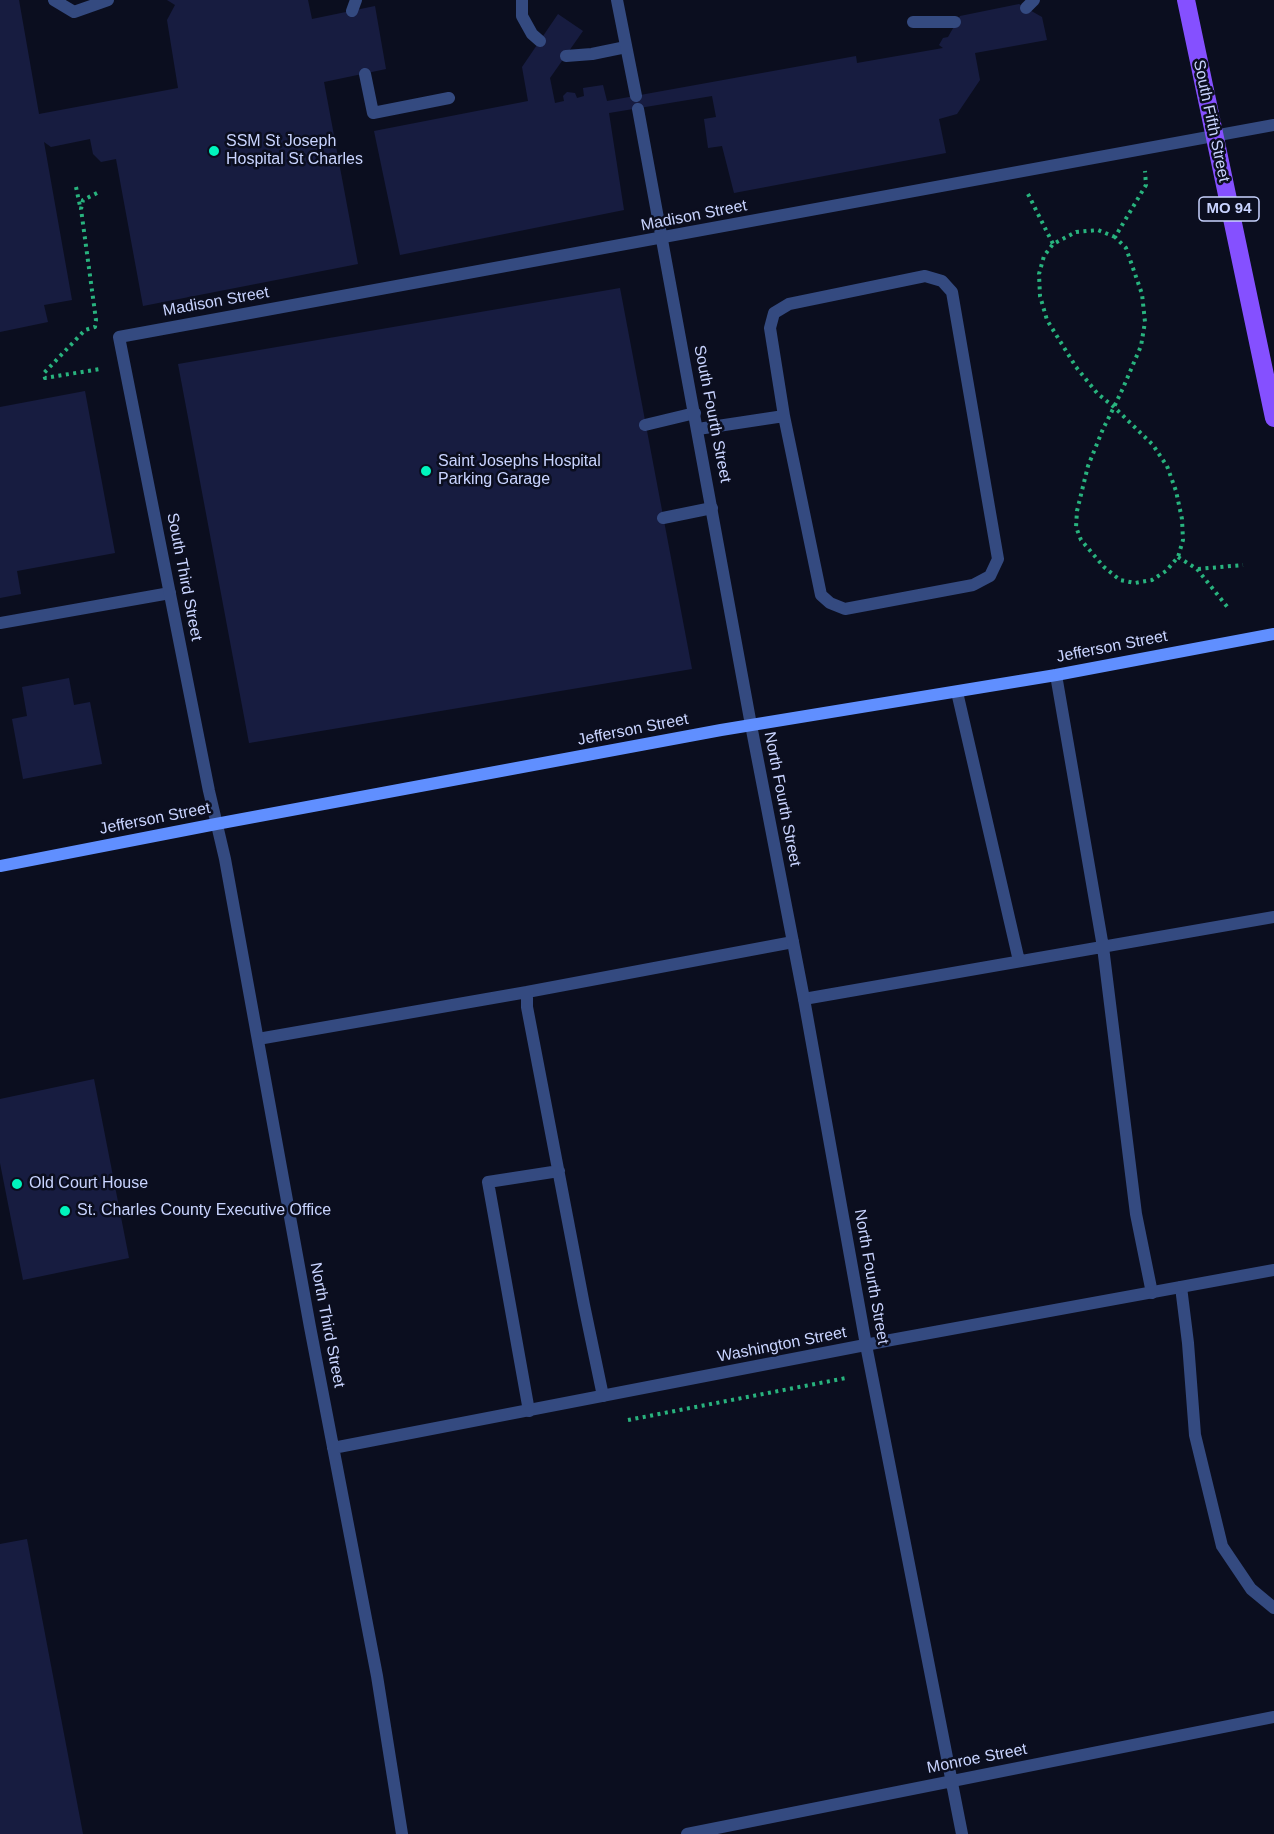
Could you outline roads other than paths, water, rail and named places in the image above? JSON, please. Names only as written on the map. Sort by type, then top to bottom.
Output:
[{"type":"main road","name":"South Fifth Street","points":[[1186,0],[1214,137],[1270,382],[1274,418]]},
{"type":"street","points":[[54,0],[74,12],[108,0]]},
{"type":"street","points":[[522,0],[522,16],[532,33],[540,41]]},
{"type":"street","name":"South Fourth Street","points":[[617,0],[751,725]]},
{"type":"street","points":[[913,22],[955,22]]},
{"type":"street","points":[[566,56],[626,47]]},
{"type":"street","points":[[365,74],[373,113],[449,98]]},
{"type":"street","name":"Madison Street","points":[[119,337],[1274,125]]},
{"type":"street","points":[[925,276],[942,281],[952,292],[998,559],[990,576],[973,585],[844,609],[820,596],[784,416],[770,328],[774,313],[789,304],[925,276]]},
{"type":"street","name":"South Third Street","points":[[119,337],[216,824]]},
{"type":"street","points":[[645,425],[695,413]]},
{"type":"street","points":[[698,429],[784,416]]},
{"type":"street","points":[[663,518],[712,508]]},
{"type":"street","points":[[0,623],[170,592]]},
{"type":"street","name":"Jefferson Street","points":[[0,866],[751,725],[1056,675],[1274,634]]},
{"type":"street","points":[[1056,675],[1103,947],[1136,1214],[1152,1293]]},
{"type":"street","points":[[957,692],[1019,961]]},
{"type":"street","name":"North Fourth Street","points":[[751,725],[804,999],[866,1345],[962,1834]]},
{"type":"street","name":"North Third Street","points":[[216,824],[225,859],[377,1676],[402,1834]]},
{"type":"street","points":[[804,999],[1274,917]]},
{"type":"street","points":[[258,1039],[793,942]]},
{"type":"street","points":[[526,992],[527,1007],[603,1396]]},
{"type":"street","points":[[529,1411],[488,1182],[559,1171]]},
{"type":"street","name":"Washington Street","points":[[333,1448],[866,1345],[1274,1270]]},
{"type":"street","points":[[1181,1287],[1195,1435],[1222,1546],[1251,1589],[1274,1608]]},
{"type":"street","name":"Monroe Street","points":[[687,1834],[1274,1717]]},
{"type":"place","name":"SSM St Joseph Hospital St Charles","points":[[214,151]]},
{"type":"place","name":"Saint Josephs Hospital Parking Garage","points":[[426,471]]},
{"type":"place","name":"Old Court House","points":[[17,1184]]},
{"type":"place","name":"St. Charles County Executive Office","points":[[65,1211]]}]
